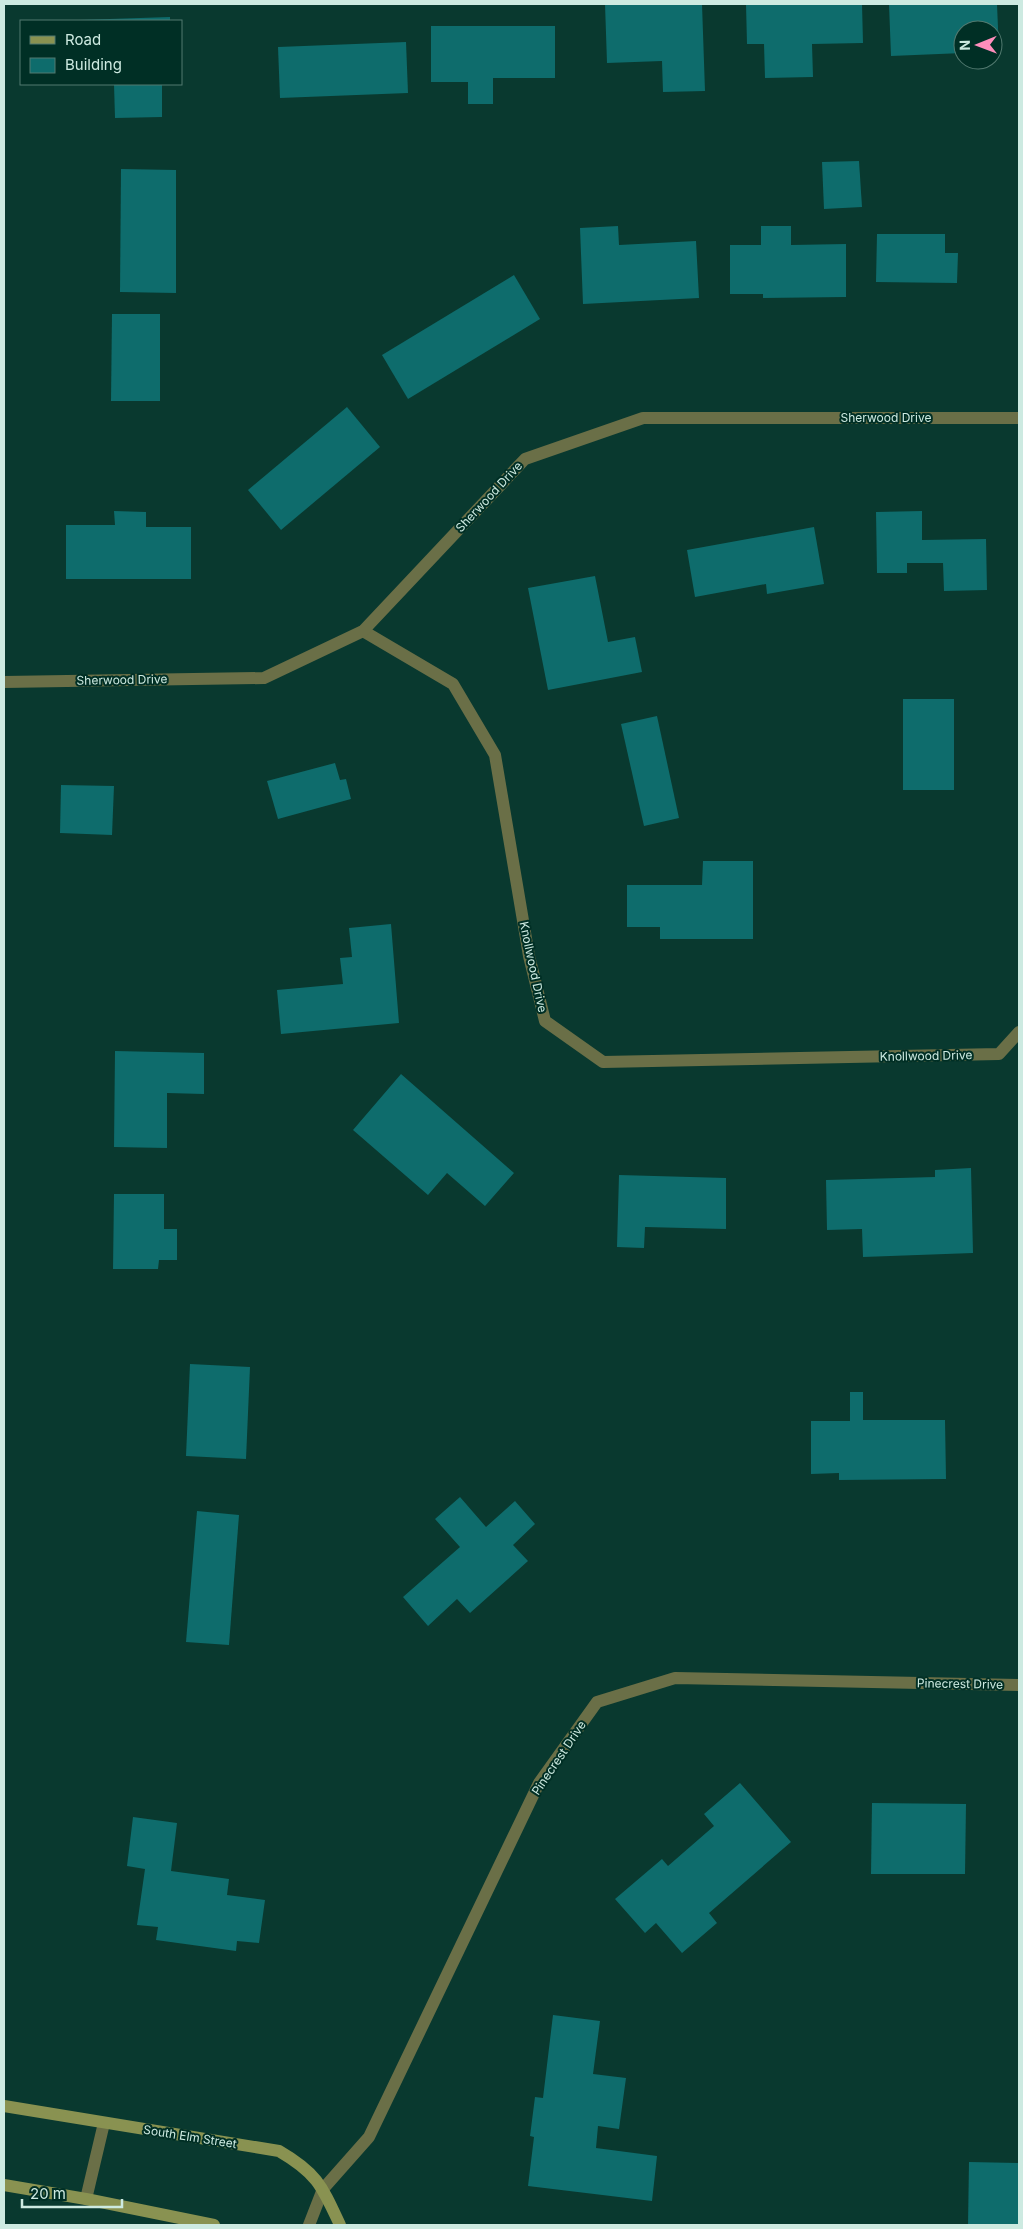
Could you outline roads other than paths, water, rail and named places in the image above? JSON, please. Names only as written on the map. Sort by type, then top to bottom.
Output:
[{"type":"street","name":"Sherwood Drive","points":[[4,682],[264,678],[363,630],[525,459],[643,418],[1019,418]]},
{"type":"street","name":"Knollwood Drive","points":[[363,630],[453,684],[495,755],[529,956],[545,1021],[603,1062],[999,1054],[1019,1032]]},
{"type":"street","name":"Pinecrest Drive","points":[[323,2189],[369,2137],[539,1784],[597,1702],[675,1678],[1019,1685]]},
{"type":"street","name":"South Elm Street","points":[[4,2106],[278,2151],[304,2166],[323,2189],[340,2225]]},
{"type":"street","points":[[86,2199],[104,2123]]},
{"type":"street","points":[[4,2185],[86,2199],[214,2225]]},
{"type":"street","points":[[309,2225],[323,2189]]}]
